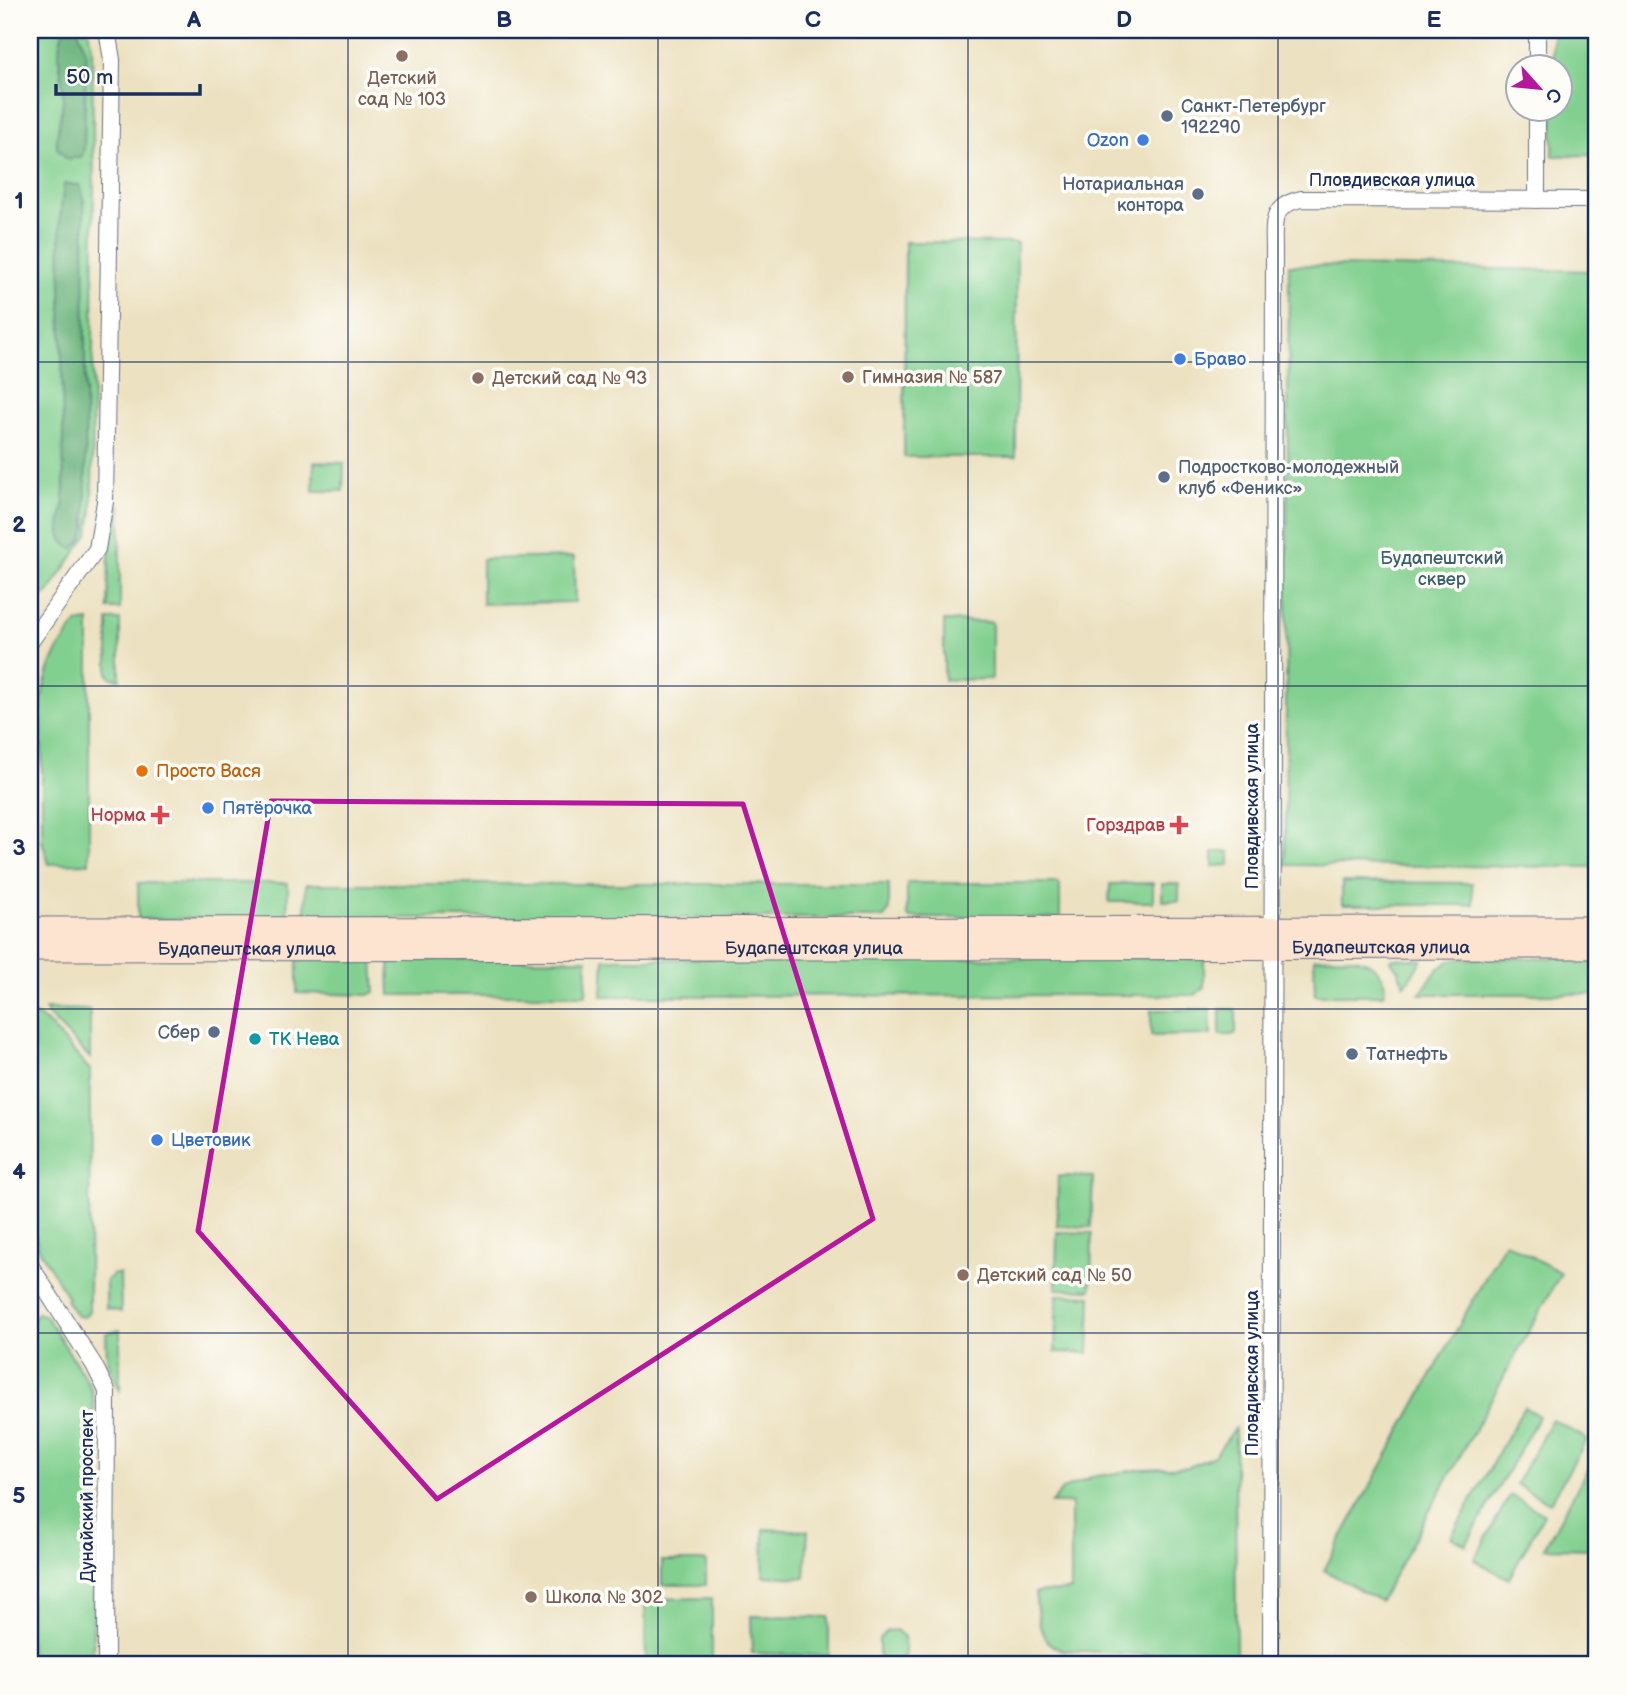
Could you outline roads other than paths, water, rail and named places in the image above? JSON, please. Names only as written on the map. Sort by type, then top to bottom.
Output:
[{"type":"street","points":[[30,642],[97,550],[105,502],[112,60],[107,30]]},
{"type":"street","points":[[1537,30],[1537,52]]},
{"type":"street","points":[[1537,122],[1537,200]]},
{"type":"street","name":"Пловдивская улица","points":[[1271,1665],[1271,938],[1274,239],[1277,210],[1286,202],[1301,199],[1597,200]]},
{"type":"street","name":"Будапештская улица","points":[[30,949],[1271,938],[1597,928]]},
{"type":"street","name":"Будапештская улица","points":[[30,929],[1271,938],[1597,947]]},
{"type":"street","name":"Дунайский проспект","points":[[30,1265],[94,1365],[107,1391],[106,1665]]},
{"type":"place","name":"Детский сад № 103","points":[[402,56]]},
{"type":"place","name":"Санкт-Петербург 192290","points":[[1167,116]]},
{"type":"place","name":"Ozon","points":[[1143,140]]},
{"type":"place","name":"Нотариальная контора","points":[[1198,194]]},
{"type":"place","name":"Браво","points":[[1180,359]]},
{"type":"place","name":"Гимназия № 587","points":[[848,377]]},
{"type":"place","name":"Детский сад № 93","points":[[478,378]]},
{"type":"place","name":"Подростково-молодежный клуб «Феникс»","points":[[1164,477]]},
{"type":"place","name":"Просто Вася","points":[[142,771]]},
{"type":"place","name":"Пятёрочка","points":[[208,808]]},
{"type":"place","name":"Норма","points":[[160,815]]},
{"type":"place","name":"Горздрав","points":[[1179,825]]},
{"type":"place","name":"Сбер","points":[[214,1032]]},
{"type":"place","name":"ТК Нева","points":[[255,1039]]},
{"type":"place","name":"Татнефть","points":[[1352,1054]]},
{"type":"place","name":"Цветовик","points":[[157,1140]]},
{"type":"place","name":"Детский сад № 50","points":[[963,1275]]},
{"type":"place","name":"Школа № 302","points":[[531,1597]]},
{"type":"park label","name":"Будапештский сквер","points":[[1442,568]]}]
